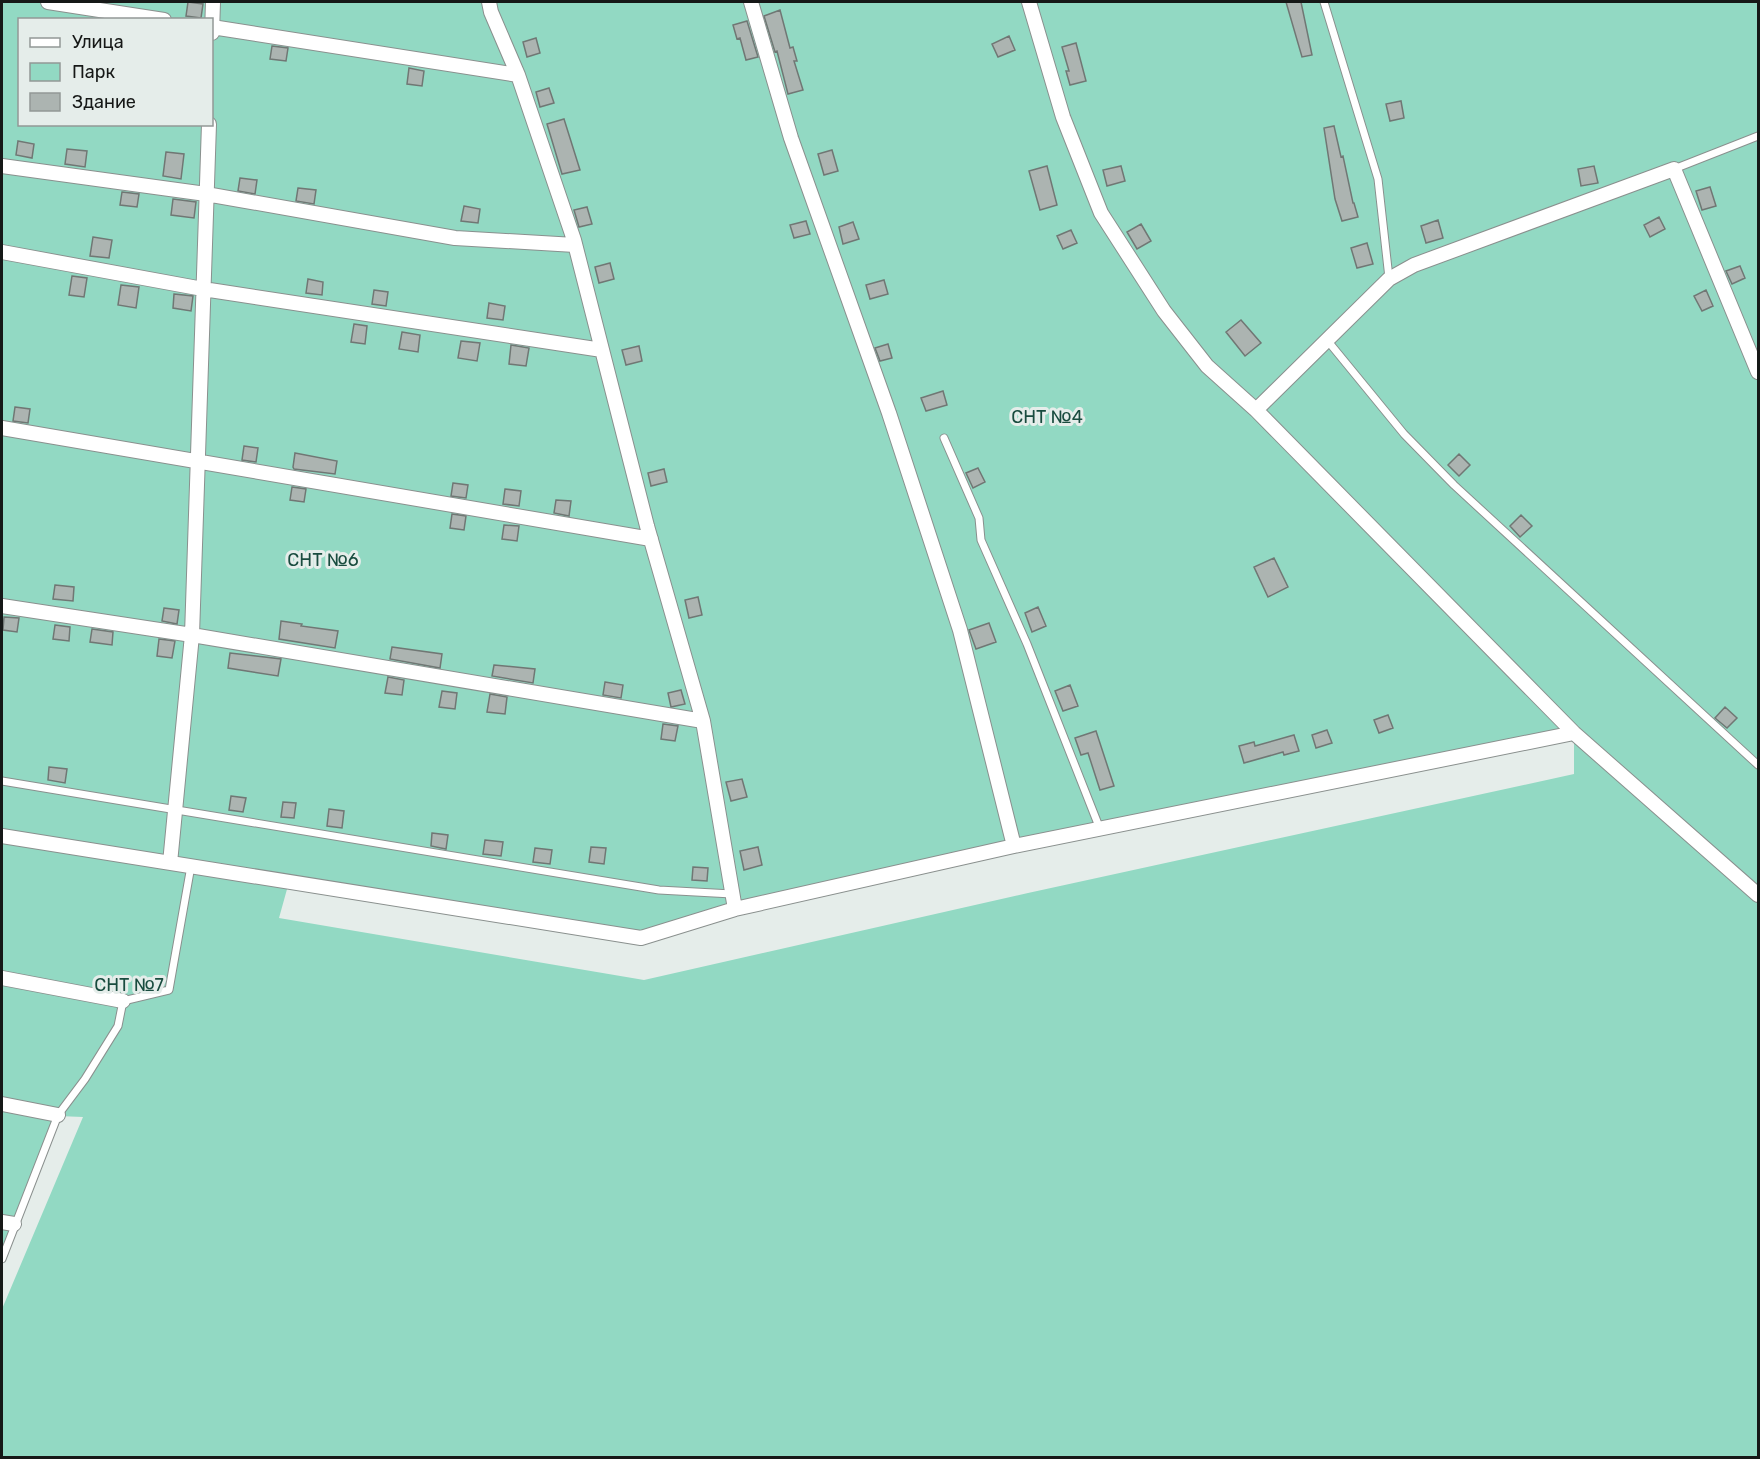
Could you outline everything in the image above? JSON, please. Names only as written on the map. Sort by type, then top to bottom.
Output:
[{"type":"street","points":[[48,2],[152,18]]},
{"type":"street","points":[[212,18],[213,2]]},
{"type":"street","points":[[489,2],[491,12],[519,75],[575,245],[651,539],[703,721],[735,909]]},
{"type":"street","points":[[751,2],[791,138],[889,413],[960,630],[1014,846]]},
{"type":"street","points":[[1029,2],[1063,117],[1101,213],[1164,311],[1207,366],[1256,410],[1574,733],[1758,896]]},
{"type":"street","points":[[213,27],[519,75]]},
{"type":"street","points":[[170,863],[192,635],[208,126]]},
{"type":"street","points":[[2,166],[206,194],[455,238],[575,245]]},
{"type":"street","points":[[1256,410],[1389,279],[1414,265],[1674,169],[1758,372]]},
{"type":"street","points":[[2,252],[203,289],[602,350]]},
{"type":"street","points":[[2,428],[651,539]]},
{"type":"street","points":[[2,606],[192,635],[703,721]]},
{"type":"street","points":[[2,836],[641,938],[735,909],[1014,846],[1574,733]]},
{"type":"street","points":[[2,978],[123,1000]]},
{"type":"street","points":[[2,1104],[58,1115]]},
{"type":"lane","points":[[1324,2],[1378,179],[1389,279]]},
{"type":"lane","points":[[1674,169],[1758,136]]},
{"type":"lane","points":[[1327,340],[1404,434],[1454,485],[1758,765]]},
{"type":"lane","points":[[944,438],[979,518],[981,540],[1027,644],[1100,829]]},
{"type":"lane","points":[[2,781],[659,890],[732,894]]},
{"type":"lane","points":[[2,1258],[8,1223],[58,1115],[85,1079],[118,1026],[123,1000],[169,990],[191,866]]},
{"type":"green space","points":[[2,2],[1758,2],[1758,1457],[2,1457],[2,1309],[83,1117],[58,1116],[2,1259]],"holes":[[[1574,733],[1574,774],[1028,893],[644,980],[279,918],[289,882],[641,938],[1014,846]]]},
{"type":"building","points":[[188,2],[203,4],[201,18],[186,16]]},
{"type":"building","points":[[1286,2],[1301,2],[1312,55],[1302,57]]},
{"type":"building","points":[[780,10],[790,48],[793,47],[797,61],[794,61],[803,90],[788,94],[777,51],[775,52],[764,16]]},
{"type":"building","points":[[747,21],[758,57],[746,60],[740,38],[737,39],[733,25]]},
{"type":"building","points":[[1009,36],[1015,50],[998,57],[992,44]]},
{"type":"building","points":[[536,38],[540,53],[527,57],[523,42]]},
{"type":"building","points":[[1076,43],[1086,81],[1070,85],[1066,71],[1069,71],[1062,47]]},
{"type":"building","points":[[272,46],[288,48],[286,61],[270,59]]},
{"type":"building","points":[[409,68],[424,71],[422,86],[407,84]]},
{"type":"building","points":[[549,88],[554,103],[540,107],[536,92]]},
{"type":"building","points":[[1401,101],[1404,118],[1390,121],[1386,104]]},
{"type":"building","points":[[564,119],[580,170],[562,174],[547,124]]},
{"type":"building","points":[[1334,126],[1358,217],[1342,221],[1335,199],[1324,128]]},
{"type":"building","points":[[18,141],[34,144],[32,158],[16,155]]},
{"type":"building","points":[[67,149],[87,151],[85,167],[65,164]]},
{"type":"building","points":[[832,150],[838,171],[824,175],[818,154]]},
{"type":"building","points":[[166,152],[184,154],[181,179],[163,176]]},
{"type":"building","points":[[1047,166],[1057,205],[1040,210],[1029,171]]},
{"type":"building","points":[[1121,166],[1125,181],[1107,186],[1103,170]]},
{"type":"building","points":[[1594,166],[1598,183],[1581,186],[1578,169]]},
{"type":"building","points":[[240,178],[257,180],[255,194],[238,191]]},
{"type":"building","points":[[1710,187],[1716,206],[1702,210],[1696,191]]},
{"type":"building","points":[[298,188],[316,190],[314,204],[296,201]]},
{"type":"building","points":[[122,192],[139,194],[137,207],[120,205]]},
{"type":"building","points":[[173,199],[196,202],[194,218],[171,215]]},
{"type":"building","points":[[464,206],[480,209],[478,223],[461,221]]},
{"type":"building","points":[[587,207],[592,224],[579,227],[574,210]]},
{"type":"building","points":[[1659,217],[1665,229],[1650,237],[1644,225]]},
{"type":"building","points":[[1438,220],[1443,238],[1426,243],[1421,226]]},
{"type":"building","points":[[806,221],[810,234],[794,238],[790,225]]},
{"type":"building","points":[[853,222],[859,239],[843,244],[839,227]]},
{"type":"building","points":[[1141,224],[1151,241],[1137,249],[1127,232]]},
{"type":"building","points":[[1071,230],[1077,243],[1063,249],[1057,236]]},
{"type":"building","points":[[93,237],[112,240],[109,258],[90,256]]},
{"type":"building","points":[[1367,243],[1373,264],[1357,268],[1351,248]]},
{"type":"building","points":[[610,263],[614,279],[599,283],[595,267]]},
{"type":"building","points":[[1740,266],[1745,278],[1732,284],[1726,271]]},
{"type":"building","points":[[72,276],[87,278],[84,297],[69,295]]},
{"type":"building","points":[[308,279],[323,282],[322,295],[306,293]]},
{"type":"building","points":[[884,280],[888,294],[870,299],[866,285]]},
{"type":"building","points":[[121,285],[139,287],[136,308],[118,305]]},
{"type":"building","points":[[374,290],[388,292],[386,306],[372,304]]},
{"type":"building","points":[[1706,290],[1713,306],[1702,311],[1694,296]]},
{"type":"building","points":[[174,294],[193,296],[191,311],[173,308]]},
{"type":"building","points":[[489,303],[505,306],[503,320],[487,318]]},
{"type":"building","points":[[1241,320],[1261,343],[1245,356],[1226,332]]},
{"type":"building","points":[[354,324],[367,326],[365,344],[351,342]]},
{"type":"building","points":[[402,332],[420,335],[418,352],[399,349]]},
{"type":"building","points":[[461,341],[480,343],[477,361],[458,358]]},
{"type":"building","points":[[888,344],[892,358],[880,361],[875,348]]},
{"type":"building","points":[[511,345],[529,348],[526,366],[509,364]]},
{"type":"building","points":[[639,346],[642,361],[626,365],[622,350]]},
{"type":"building","points":[[943,391],[947,405],[926,411],[921,398]]},
{"type":"building","points":[[15,407],[30,409],[28,423],[13,421]]},
{"type":"building","points":[[244,446],[258,448],[256,462],[242,460]]},
{"type":"building","points":[[295,453],[337,461],[335,474],[294,469]]},
{"type":"building","points":[[1459,454],[1470,465],[1459,476],[1448,465]]},
{"type":"building","points":[[978,468],[985,482],[973,488],[966,473]]},
{"type":"building","points":[[664,469],[667,482],[651,486],[648,473]]},
{"type":"building","points":[[453,483],[468,485],[466,498],[451,496]]},
{"type":"building","points":[[292,487],[306,489],[304,502],[290,500]]},
{"type":"building","points":[[505,489],[521,491],[519,506],[503,504]]},
{"type":"building","points":[[556,500],[571,501],[569,516],[554,513]]},
{"type":"building","points":[[452,514],[466,516],[464,530],[450,528]]},
{"type":"building","points":[[1521,515],[1532,526],[1520,537],[1510,526]]},
{"type":"building","points":[[504,525],[519,526],[517,541],[502,539]]},
{"type":"building","points":[[1274,558],[1288,587],[1268,597],[1254,567]]},
{"type":"building","points":[[55,585],[74,587],[73,601],[53,599]]},
{"type":"building","points":[[698,597],[702,615],[689,618],[685,600]]},
{"type":"building","points":[[1038,607],[1046,626],[1032,632],[1025,613]]},
{"type":"building","points":[[164,608],[179,610],[177,624],[162,621]]},
{"type":"building","points":[[4,617],[19,618],[17,632],[3,630]]},
{"type":"building","points":[[281,621],[338,631],[335,648],[279,639]]},
{"type":"building","points":[[989,623],[996,642],[976,649],[969,630]]},
{"type":"building","points":[[55,625],[70,627],[69,641],[53,639]]},
{"type":"building","points":[[92,629],[113,632],[112,645],[90,642]]},
{"type":"building","points":[[159,639],[175,641],[172,658],[157,656]]},
{"type":"building","points":[[392,647],[442,654],[440,668],[390,659]]},
{"type":"building","points":[[230,653],[281,659],[278,676],[228,668]]},
{"type":"building","points":[[494,665],[535,669],[533,683],[492,676]]},
{"type":"building","points":[[388,677],[404,680],[402,695],[385,693]]},
{"type":"building","points":[[605,682],[623,685],[621,698],[603,695]]},
{"type":"building","points":[[1070,685],[1078,706],[1063,711],[1055,691]]},
{"type":"building","points":[[681,690],[685,704],[671,707],[668,693]]},
{"type":"building","points":[[442,691],[457,693],[455,709],[439,707]]},
{"type":"building","points":[[490,694],[507,697],[505,714],[487,712]]},
{"type":"building","points":[[1725,707],[1737,718],[1727,728],[1715,718]]},
{"type":"building","points":[[1388,715],[1393,728],[1379,733],[1374,720]]},
{"type":"building","points":[[663,724],[678,726],[675,741],[661,739]]},
{"type":"building","points":[[1327,730],[1332,743],[1316,748],[1312,735]]},
{"type":"building","points":[[1096,731],[1114,786],[1100,790],[1088,753],[1081,755],[1075,738]]},
{"type":"building","points":[[1294,735],[1299,751],[1284,755],[1283,752],[1244,763],[1239,746],[1254,742],[1255,746]]},
{"type":"building","points":[[49,767],[67,769],[65,783],[48,780]]},
{"type":"building","points":[[742,779],[747,797],[731,801],[726,782]]},
{"type":"building","points":[[231,796],[246,798],[243,812],[229,810]]},
{"type":"building","points":[[283,802],[296,803],[294,818],[281,817]]},
{"type":"building","points":[[329,809],[344,811],[342,828],[327,826]]},
{"type":"building","points":[[432,833],[448,835],[446,849],[431,846]]},
{"type":"building","points":[[485,840],[503,842],[501,856],[483,854]]},
{"type":"building","points":[[591,847],[606,848],[604,864],[589,862]]},
{"type":"building","points":[[758,847],[762,865],[744,870],[740,851]]},
{"type":"building","points":[[535,848],[552,850],[550,864],[533,862]]},
{"type":"building","points":[[693,867],[708,868],[707,881],[692,880]]},
{"type":"park label","name":"СНТ №4","points":[[1047,417]]},
{"type":"park label","name":"СНТ №6","points":[[323,560]]},
{"type":"park label","name":"СНТ №7","points":[[129,985]]}]
